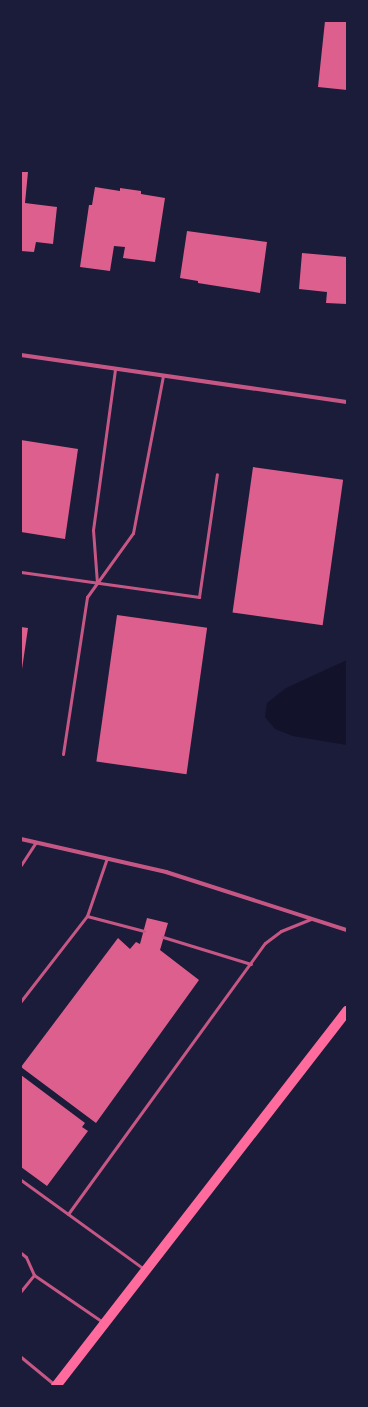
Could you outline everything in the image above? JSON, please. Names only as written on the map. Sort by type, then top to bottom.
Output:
[{"type":"main road","points":[[56,1386],[347,1011]]},
{"type":"street","points":[[21,355],[347,402]]},
{"type":"street","points":[[21,839],[166,872],[347,930]]},
{"type":"lane","points":[[97,583],[93,530],[115,368]]},
{"type":"lane","points":[[63,754],[87,597],[133,533],[163,376]]},
{"type":"lane","points":[[21,572],[199,597],[217,474]]},
{"type":"lane","points":[[21,865],[36,842]]},
{"type":"lane","points":[[21,1001],[87,916],[107,858]]},
{"type":"lane","points":[[87,916],[144,931]]},
{"type":"lane","points":[[68,1214],[265,943],[281,931],[311,919]]},
{"type":"lane","points":[[163,937],[251,964]]},
{"type":"lane","points":[[21,1180],[145,1270]]},
{"type":"lane","points":[[21,1253],[26,1257],[34,1276],[104,1323]]},
{"type":"lane","points":[[21,1291],[34,1276]]},
{"type":"lane","points":[[21,1357],[56,1386]]},
{"type":"shaded area","points":[[347,660],[347,745],[293,736],[275,729],[265,717],[267,703],[286,688]]},
{"type":"building","points":[[325,21],[347,21],[347,90],[318,87]]},
{"type":"building","points":[[21,172],[28,172],[25,203],[57,207],[53,244],[36,242],[34,252],[21,251]]},
{"type":"building","points":[[95,187],[120,191],[120,188],[141,191],[141,194],[165,198],[155,262],[123,258],[125,247],[114,246],[110,271],[80,267],[89,205],[92,205]]},
{"type":"building","points":[[187,231],[267,242],[260,293],[198,283],[198,281],[180,278]]},
{"type":"building","points":[[302,253],[347,257],[347,304],[326,303],[327,292],[299,289]]},
{"type":"building","points":[[21,440],[78,449],[65,539],[21,532]]},
{"type":"building","points":[[253,467],[343,480],[323,625],[233,613]]},
{"type":"building","points":[[117,615],[207,628],[187,774],[96,762]]},
{"type":"building","points":[[21,627],[28,628],[22,669],[21,669]]},
{"type":"building","points":[[147,918],[168,923],[160,950],[199,980],[96,1123],[21,1067],[118,938],[130,949],[136,942],[140,944]]},
{"type":"building","points":[[21,1075],[85,1123],[82,1127],[88,1131],[47,1186],[21,1167]]}]
